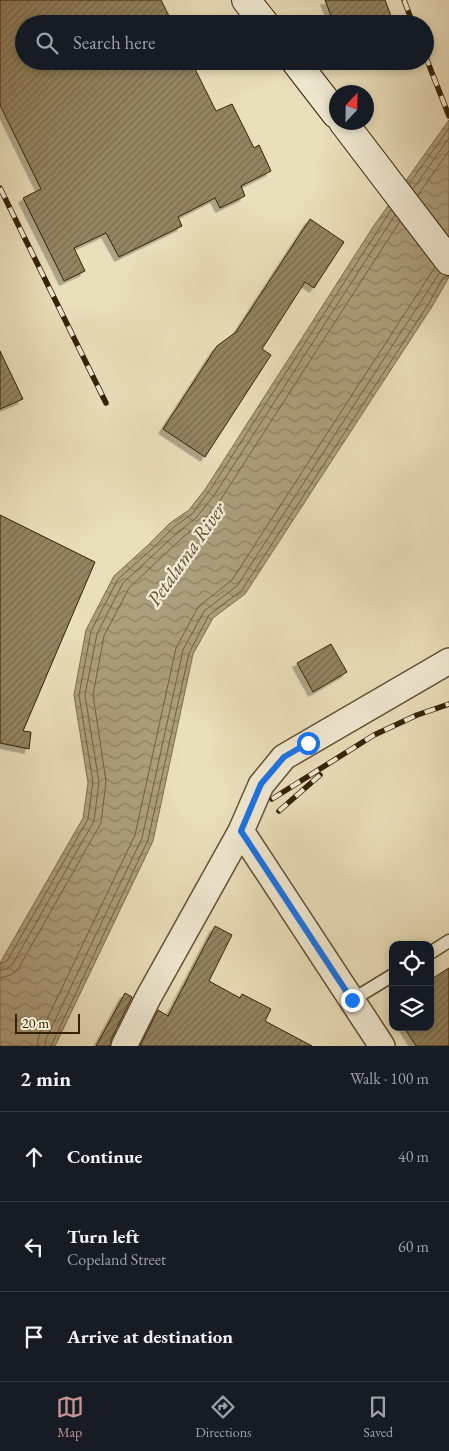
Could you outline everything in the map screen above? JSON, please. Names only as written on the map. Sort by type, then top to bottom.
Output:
[{"type":"main road","points":[[246,0],[258,15]]},
{"type":"main road","points":[[302,70],[329,105]]},
{"type":"main road","points":[[349,130],[449,261]]},
{"type":"street","points":[[124,1046],[148,998],[241,831],[261,784],[284,757],[449,661]]},
{"type":"street","points":[[241,831],[382,1046]]},
{"type":"lane","points":[[434,951],[449,942]]},
{"type":"lane","points":[[352,1000],[389,977]]},
{"type":"water","name":"Petaluma River","points":[[449,120],[449,277],[433,305],[245,594],[213,618],[193,654],[153,841],[55,1046],[0,1046],[0,963],[83,818],[88,783],[74,695],[86,630],[114,576],[170,523],[189,510],[206,488],[373,227]]},
{"type":"building","points":[[0,0],[161,0],[168,15],[15,15],[15,70],[196,70],[216,111],[232,104],[254,148],[259,145],[271,171],[241,186],[245,196],[220,208],[215,198],[178,217],[182,226],[119,257],[106,233],[74,248],[85,271],[64,281],[23,198],[41,189],[0,105]]},
{"type":"building","points":[[325,0],[385,0],[391,15],[331,15]]},
{"type":"building","points":[[310,219],[344,242],[314,288],[305,282],[262,349],[271,355],[205,457],[163,429],[217,346],[236,332]]},
{"type":"building","points":[[0,351],[23,399],[0,409]]},
{"type":"building","points":[[0,515],[95,562],[23,731],[31,732],[29,749],[0,743]]},
{"type":"building","points":[[331,644],[347,672],[313,692],[297,663]]},
{"type":"building","points":[[215,926],[232,935],[209,981],[240,998],[242,994],[271,1009],[265,1021],[312,1046],[140,1046],[158,1010],[168,1016]]},
{"type":"building","points":[[449,968],[449,1046],[416,1046],[407,1031],[434,1031],[434,977]]},
{"type":"building","points":[[125,993],[132,997],[111,1040],[110,1046],[96,1046]]},
{"type":"railway","points":[[404,0],[410,15]]},
{"type":"railway","points":[[431,70],[449,116]]},
{"type":"railway","points":[[0,188],[106,403]]},
{"type":"railway","points":[[272,799],[374,735],[417,715],[449,704]]},
{"type":"railway","points":[[279,811],[320,775]]},
{"type":"route","points":[[308,743],[284,757],[261,784],[241,831],[352,1000]]}]
